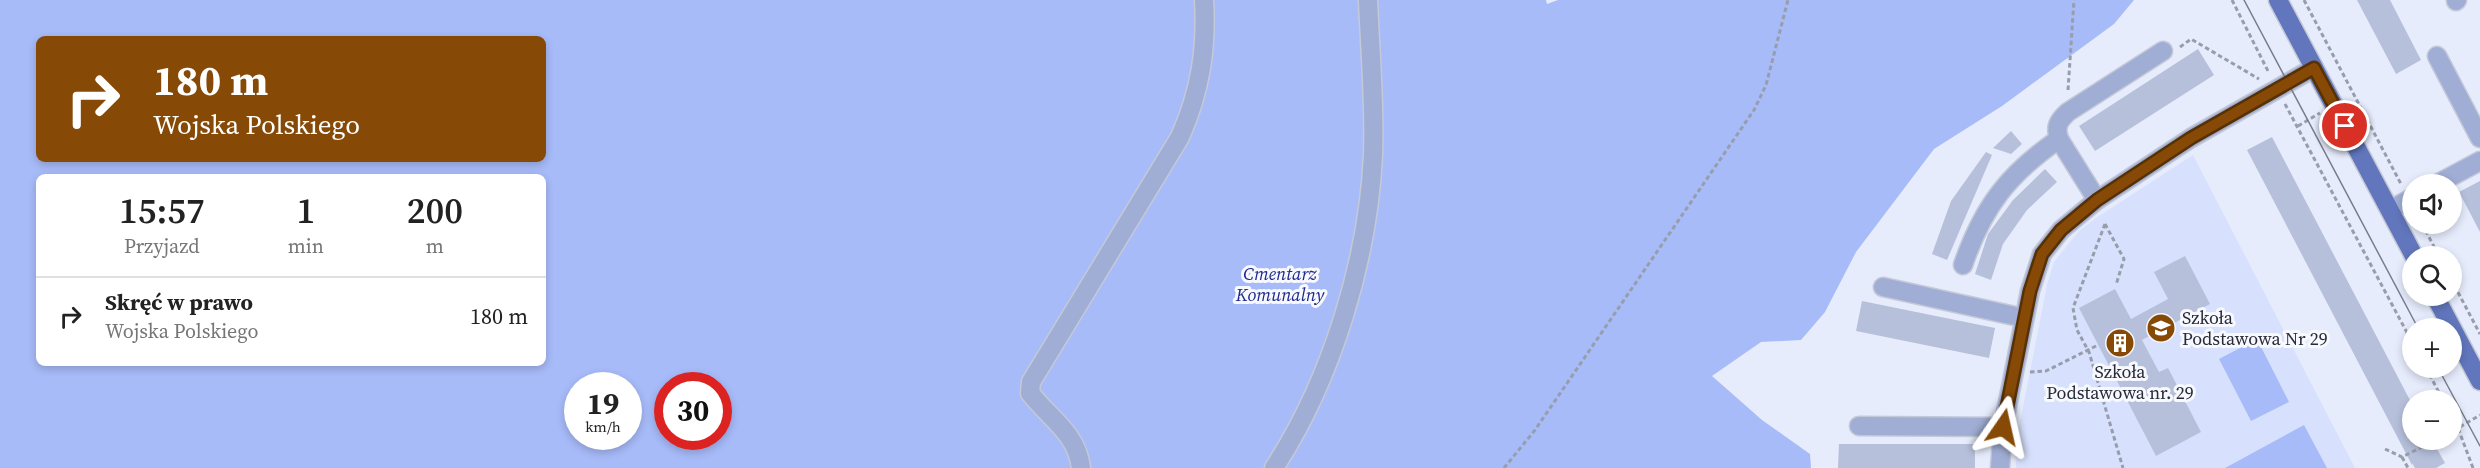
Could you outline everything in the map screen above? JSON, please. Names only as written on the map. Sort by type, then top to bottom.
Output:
[{"type":"main road","points":[[2278,0],[2409,246]]},
{"type":"main road","points":[[2440,306],[2480,381]]},
{"type":"street","points":[[1081,468],[1073,441],[1062,426],[1030,393],[1031,382],[1180,137],[1192,110],[1201,77],[1206,39],[1204,0]]},
{"type":"street","points":[[1274,468],[1305,412],[1329,356],[1351,298],[1359,261],[1369,201],[1373,153],[1368,0]]},
{"type":"street","points":[[2099,208],[2059,139],[2056,130],[2059,120],[2067,112],[2163,51]]},
{"type":"street","points":[[2437,57],[2480,138]]},
{"type":"street","points":[[2000,468],[2003,427],[2024,318],[2042,254],[2061,230],[2099,208],[2191,138],[2314,68]]},
{"type":"street","points":[[1963,265],[1975,232],[2002,189],[2038,153],[2059,139]]},
{"type":"street","points":[[2455,174],[2480,161]]},
{"type":"street","points":[[2390,210],[2402,204]]},
{"type":"street","points":[[1883,287],[2024,318]]},
{"type":"street","points":[[1859,426],[2003,427]]},
{"type":"path","points":[[1504,468],[1535,430],[1754,110],[1766,85],[1788,0]]},
{"type":"path","points":[[2067,112],[2074,0]]},
{"type":"path","points":[[2232,0],[2402,323]]},
{"type":"path","points":[[2304,0],[2402,182]]},
{"type":"path","points":[[2099,208],[2124,258],[2116,285]]},
{"type":"path","points":[[2105,224],[2073,308],[2077,330],[2088,351],[2122,468]]},
{"type":"path","points":[[2462,300],[2480,334]]},
{"type":"path","points":[[2026,371],[2046,371],[2098,345]]},
{"type":"path","points":[[2462,425],[2480,415]]},
{"type":"path","points":[[2462,440],[2473,468]]},
{"type":"path","points":[[2385,449],[2402,457],[2408,468]]},
{"type":"path","points":[[2402,457],[2416,450]]},
{"type":"shaded area","name":"Szkoła Podstawowa Nr 29","points":[[2193,155],[2355,468],[2016,468],[2017,438],[2047,285],[2054,262],[2079,231]]},
{"type":"green space","name":"Cmentarz Komunalny","points":[[0,0],[1546,0],[1547,4],[1558,0],[2134,0],[2114,24],[2002,106],[1934,149],[1856,252],[1825,312],[1801,340],[1761,342],[1712,376],[1762,420],[1810,454],[1811,468],[0,468]]},
{"type":"green space","points":[[2257,339],[2289,402],[2251,421],[2219,359]]},
{"type":"green space","points":[[2304,425],[2327,468],[2225,468]]},
{"type":"building","points":[[2357,0],[2390,0],[2421,60],[2396,74]]},
{"type":"building","points":[[2198,49],[2214,75],[2095,151],[2079,126]]},
{"type":"building","points":[[2011,131],[2022,144],[2011,154],[1993,148]]},
{"type":"building","points":[[2272,137],[2405,390],[2402,390],[2402,446],[2247,150]]},
{"type":"building","points":[[1986,152],[1992,155],[1947,260],[1932,254],[1951,201]]},
{"type":"building","points":[[2045,169],[2057,182],[2027,210],[2003,244],[1991,280],[1975,274],[1988,234],[2013,200]]},
{"type":"building","points":[[2480,181],[2480,232],[2462,198],[2462,190]]},
{"type":"building","points":[[2185,256],[2210,304],[2142,340],[2159,372],[2168,368],[2201,432],[2156,456],[2079,308],[2115,289],[2131,319],[2168,299],[2154,272]]},
{"type":"building","points":[[1862,301],[1995,328],[1989,358],[1856,331]]},
{"type":"building","points":[[1839,444],[1975,444],[1975,468],[1838,468]]},
{"type":"building","points":[[2404,450],[2438,450],[2445,463],[2436,468],[2415,468],[2412,463],[2412,465]]},
{"type":"tram line","points":[[2244,0],[2413,318]]},
{"type":"tram line","points":[[2443,378],[2480,446]]},
{"type":"place","name":"Szkoła Podstawowa Nr 29","points":[[2161,328]]},
{"type":"place","name":"Szkoła Podstawowa nr. 29","points":[[2120,343]]},
{"type":"route","points":[[2003,427],[2030,291],[2042,254],[2061,230],[2097,200],[2191,138],[2314,68],[2345,126]]}]
